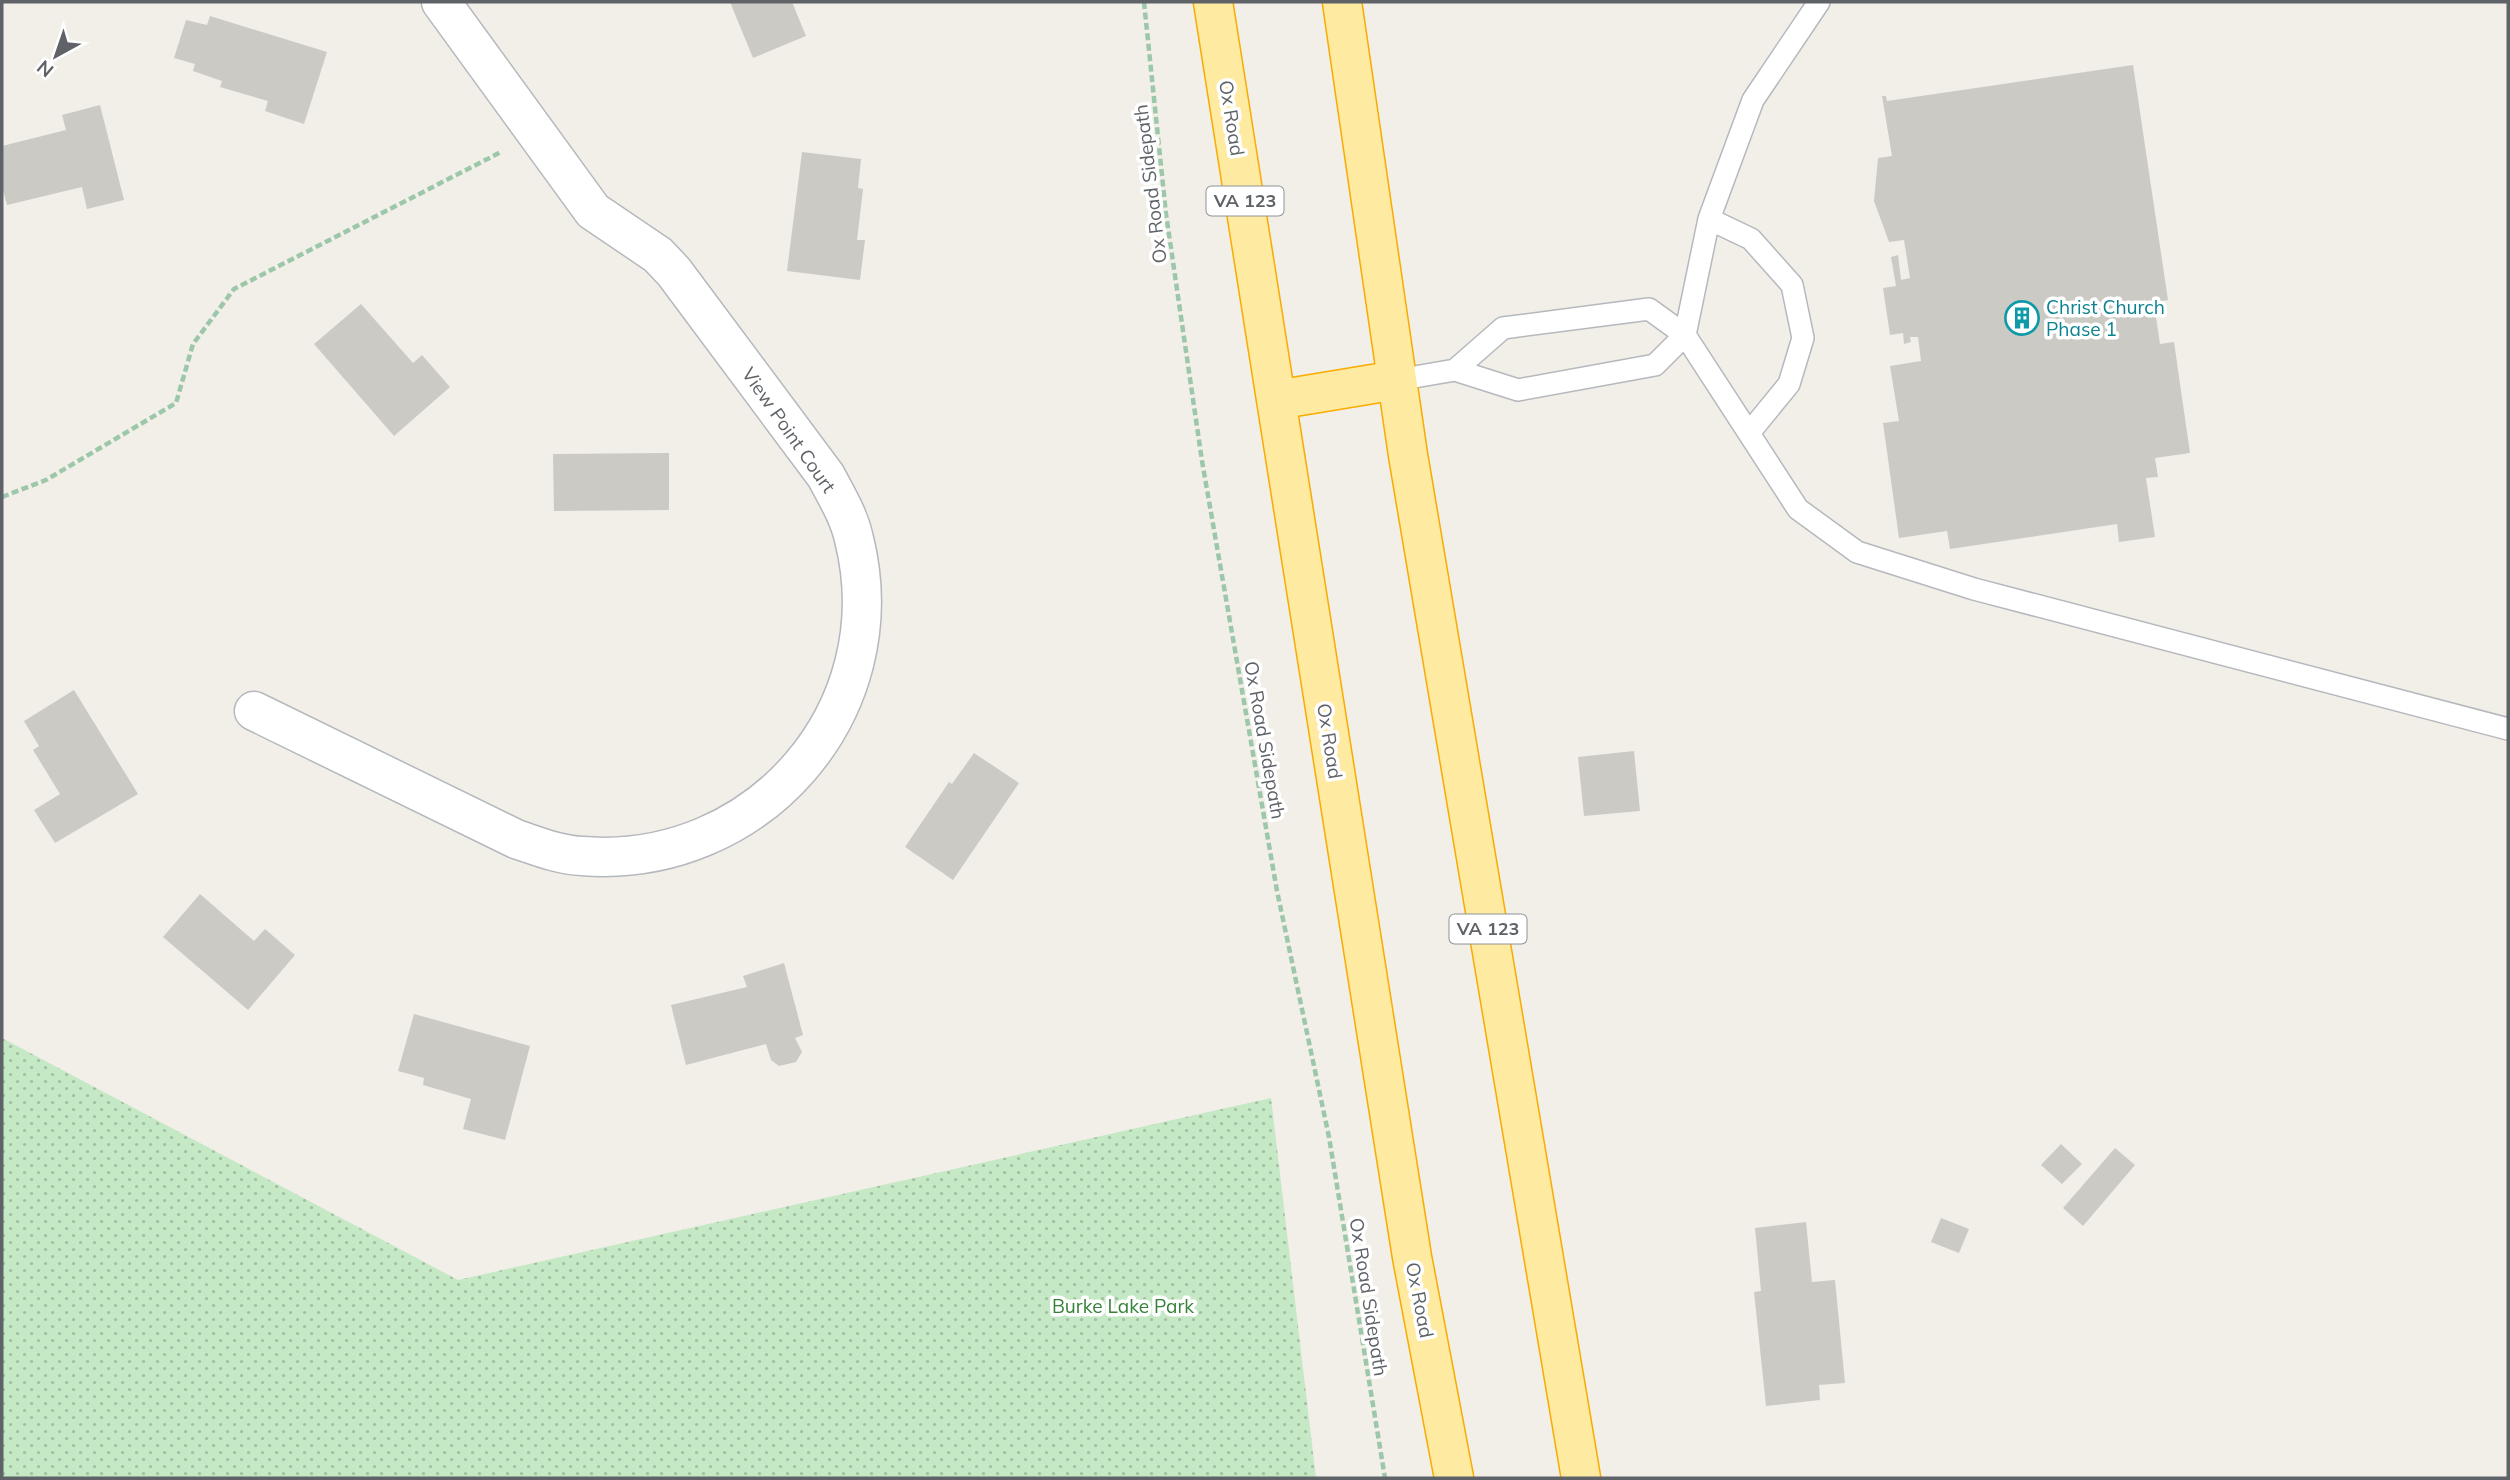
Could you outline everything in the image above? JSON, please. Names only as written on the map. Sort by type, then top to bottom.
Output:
[{"type":"highway","name":"Ox Road","points":[[1213,2],[1412,1257],[1454,1478]]},
{"type":"highway","name":"VA 123","points":[[1342,2],[1397,380],[1581,1478]]},
{"type":"highway","points":[[1276,400],[1397,380]]},
{"type":"street","name":"View Point Court","points":[[254,711],[516,839],[553,852],[593,856],[656,852],[691,842],[744,817],[785,785],[809,758],[839,708],[850,681],[860,631],[859,567],[845,511],[826,476],[674,272],[658,255],[593,211],[536,129],[441,2]]},
{"type":"lane","points":[[1397,380],[1455,370],[1518,390],[1655,365],[1685,335],[1709,219],[1753,100],[1819,2]]},
{"type":"lane","points":[[1709,219],[1751,239],[1792,285],[1803,338],[1789,384],[1749,433]]},
{"type":"lane","points":[[1455,370],[1503,328],[1648,309],[1685,335],[1798,509],[1857,552],[1974,589],[2508,729]]},
{"type":"path","name":"Ox Road Sidepath","points":[[1144,2],[1166,214],[1202,461],[1277,891],[1329,1137],[1385,1478]]},
{"type":"path","points":[[2,497],[46,480],[176,403],[193,344],[234,289],[375,214],[495,156],[536,129]]},
{"type":"green space","name":"Burke Lake Park","points":[[2,1038],[458,1280],[1271,1098],[1316,1478],[2,1478]]},
{"type":"building","points":[[730,2],[792,2],[806,36],[753,58]]},
{"type":"building","points":[[210,16],[327,52],[304,124],[265,111],[268,101],[220,87],[222,81],[193,71],[195,64],[174,58],[186,20],[207,25]]},
{"type":"building","name":"Christ Church Phase 1","points":[[2133,65],[2168,300],[2154,303],[2160,344],[2174,342],[2190,453],[2155,458],[2158,477],[2146,478],[2155,537],[2119,542],[2117,524],[1950,549],[1947,531],[1899,538],[1883,423],[1899,421],[1890,366],[1921,361],[1918,337],[1910,337],[1911,342],[1904,344],[1903,333],[1890,335],[1883,288],[1896,286],[1891,257],[1898,255],[1901,280],[1910,278],[1904,240],[1889,242],[1874,201],[1878,158],[1892,156],[1882,96],[1886,96],[1887,101]]},
{"type":"building","points":[[100,105],[124,200],[87,209],[82,187],[7,205],[2,186],[2,146],[66,130],[62,115]]},
{"type":"building","points":[[802,152],[861,159],[858,188],[863,189],[857,240],[865,240],[860,280],[787,271]]},
{"type":"building","points":[[361,304],[413,363],[422,355],[450,387],[394,436],[314,344]]},
{"type":"building","points":[[669,453],[669,510],[554,511],[553,454]]},
{"type":"building","points":[[74,690],[138,794],[55,843],[34,810],[60,794],[33,750],[39,746],[24,721]]},
{"type":"building","points":[[1634,751],[1640,811],[1584,816],[1578,757]]},
{"type":"building","points":[[974,753],[1019,783],[953,880],[905,847],[949,782],[952,784]]},
{"type":"building","points":[[200,894],[254,941],[265,929],[295,955],[248,1010],[163,937]]},
{"type":"building","points":[[784,963],[803,1035],[795,1038],[802,1052],[796,1062],[779,1066],[771,1060],[766,1044],[686,1065],[671,1005],[747,987],[743,976]]},
{"type":"building","points":[[414,1014],[530,1046],[505,1140],[463,1129],[471,1099],[423,1085],[424,1078],[398,1071]]},
{"type":"building","points":[[2061,1144],[2082,1164],[2062,1184],[2041,1165]]},
{"type":"building","points":[[2115,1148],[2135,1165],[2083,1226],[2063,1208]]},
{"type":"building","points":[[1941,1218],[1969,1229],[1959,1253],[1931,1242]]},
{"type":"building","points":[[1806,1222],[1812,1282],[1835,1280],[1845,1383],[1819,1385],[1820,1400],[1766,1406],[1754,1292],[1761,1291],[1755,1228]]},
{"type":"place","name":"Christ Church Phase 1","points":[[2022,318]]}]
